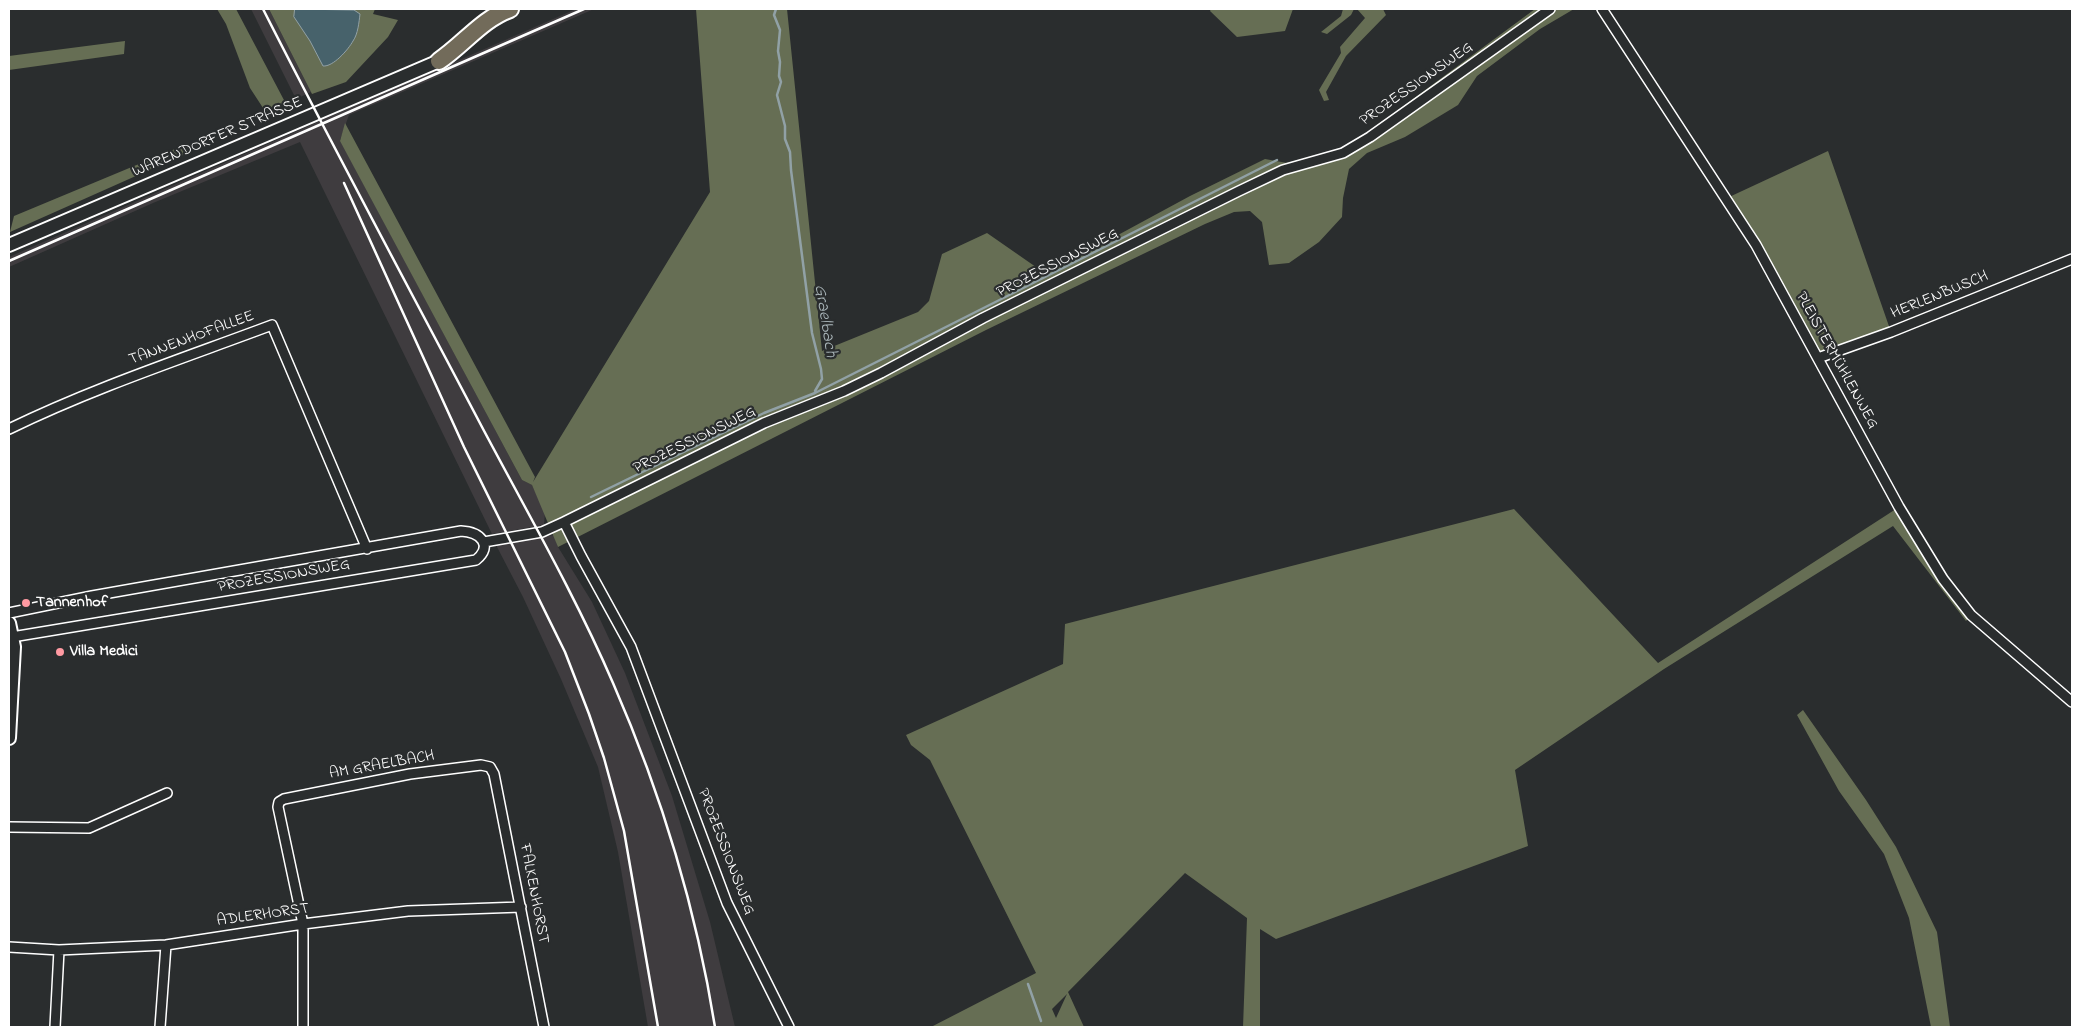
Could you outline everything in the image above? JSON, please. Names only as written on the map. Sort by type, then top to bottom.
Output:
[{"type":"highway","points":[[439,61],[486,21],[510,9]]},
{"type":"main road","name":"WARENDORFER STRASSE","points":[[9,245],[439,61]]},
{"type":"main road","points":[[9,623],[14,660],[9,738]]},
{"type":"street","name":"PROZESSIONSWEG","points":[[9,613],[461,532],[472,533],[484,542],[542,532],[756,427],[874,377],[983,318],[1239,190],[1283,170],[1343,154],[1370,138],[1550,9]]},
{"type":"street","name":"PLEISTERMÜHLENWEG","points":[[1602,9],[1756,245],[1899,507],[1943,579],[1971,615],[2072,702]]},
{"type":"street","name":"HERLENBUSCH","points":[[1818,358],[1891,332],[2072,259]]},
{"type":"street","name":"TANNENHOFALLEE","points":[[9,429],[43,412],[90,393],[272,326],[367,549]]},
{"type":"street","name":"PROZESSIONSWEG","points":[[564,522],[630,647],[727,903],[789,1027]]},
{"type":"street","name":"PROZESSIONSWEG","points":[[12,637],[77,628],[476,560],[484,551],[484,542]]},
{"type":"street","name":"AM GRAELBACH","points":[[303,924],[278,806],[279,802],[284,799],[410,774],[481,765],[490,767]]},
{"type":"street","name":"FALKENHORST","points":[[490,767],[494,774],[544,1027]]},
{"type":"street","points":[[9,827],[89,828],[167,793]]},
{"type":"street","name":"ADLERHORST","points":[[9,947],[60,950],[166,945],[303,924],[408,911],[521,907]]},
{"type":"street","points":[[303,924],[303,1027]]},
{"type":"street","points":[[160,1027],[166,945]]},
{"type":"street","points":[[55,1027],[60,950]]},
{"type":"shaded area","points":[[251,9],[269,9],[311,92],[296,99]]},
{"type":"shaded area","points":[[576,9],[594,9],[349,115],[340,140],[522,480],[532,485],[545,512],[544,525],[492,534],[300,142],[153,203],[9,267],[9,257]]},
{"type":"shaded area","points":[[554,535],[558,547],[592,602],[625,673],[672,796],[710,922],[735,1027],[648,1027],[618,852],[598,767],[561,679],[523,597],[496,545]]},
{"type":"green space","points":[[217,9],[236,9],[285,102],[278,109],[265,111],[250,88],[226,24]]},
{"type":"green space","points":[[269,9],[375,9],[373,14],[398,20],[388,37],[346,82],[312,94]]},
{"type":"green space","points":[[696,9],[787,9],[822,351],[918,312],[929,301],[942,254],[987,233],[1046,274],[1190,196],[1265,159],[1287,163],[1348,147],[1535,9],[1574,9],[1540,29],[1477,76],[1458,105],[1405,137],[1367,153],[1349,169],[1343,198],[1342,217],[1319,242],[1289,263],[1269,265],[1262,222],[1250,211],[1234,212],[1205,224],[986,330],[558,547],[532,485],[522,480],[340,141],[345,123],[535,477],[533,482],[710,192]]},
{"type":"green space","points":[[1211,9],[1293,9],[1285,31],[1237,37],[1210,11]]},
{"type":"green space","points":[[1343,9],[1354,9],[1351,15],[1327,34],[1321,32],[1341,16]]},
{"type":"green space","points":[[1357,9],[1383,9],[1386,15],[1346,56],[1326,92],[1329,100],[1324,101],[1319,90],[1341,53],[1340,47],[1365,18]]},
{"type":"green space","points":[[125,41],[124,54],[9,70],[9,56]]},
{"type":"green space","points":[[187,144],[183,155],[10,232],[14,216]]},
{"type":"green space","points":[[1828,151],[1891,332],[1818,358],[1727,198]]},
{"type":"green space","points":[[1899,507],[1971,615],[1966,621],[1893,526],[1664,669],[1515,770],[1528,846],[1276,939],[1260,929],[1260,1027],[1243,1027],[1247,918],[1185,873],[1068,992],[1084,1027],[931,1027],[1036,973],[930,760],[911,745],[906,735],[1063,664],[1065,624],[1514,509],[1658,663]],"holes":[[[1067,994],[1056,1018],[1052,1009]]]},
{"type":"green space","points":[[1803,710],[1866,800],[1896,847],[1937,932],[1950,1027],[1931,1027],[1909,918],[1884,854],[1839,791],[1797,715]]},
{"type":"water","points":[[295,9],[354,10],[360,14],[355,38],[340,57],[331,64],[323,66],[310,41],[294,17]]},
{"type":"waterway","name":"Graelbach","points":[[776,9],[774,15],[780,30],[778,51],[781,82],[777,95],[785,126],[785,139],[790,152],[812,333],[821,369],[822,379],[815,391]]},
{"type":"waterway","points":[[591,497],[764,413],[815,393],[1277,160]]},
{"type":"waterway","points":[[1028,984],[1041,1021]]},
{"type":"railway","points":[[263,9],[567,586],[613,683],[647,766],[675,852],[698,939],[715,1027]]},
{"type":"railway","points":[[9,261],[584,9]]},
{"type":"railway","points":[[344,183],[464,447],[565,652],[589,714],[604,758],[624,831],[658,1027]]},
{"type":"place","name":"Tannenhof","points":[[26,603]]},
{"type":"place","name":"Villa Medici","points":[[60,652]]}]
